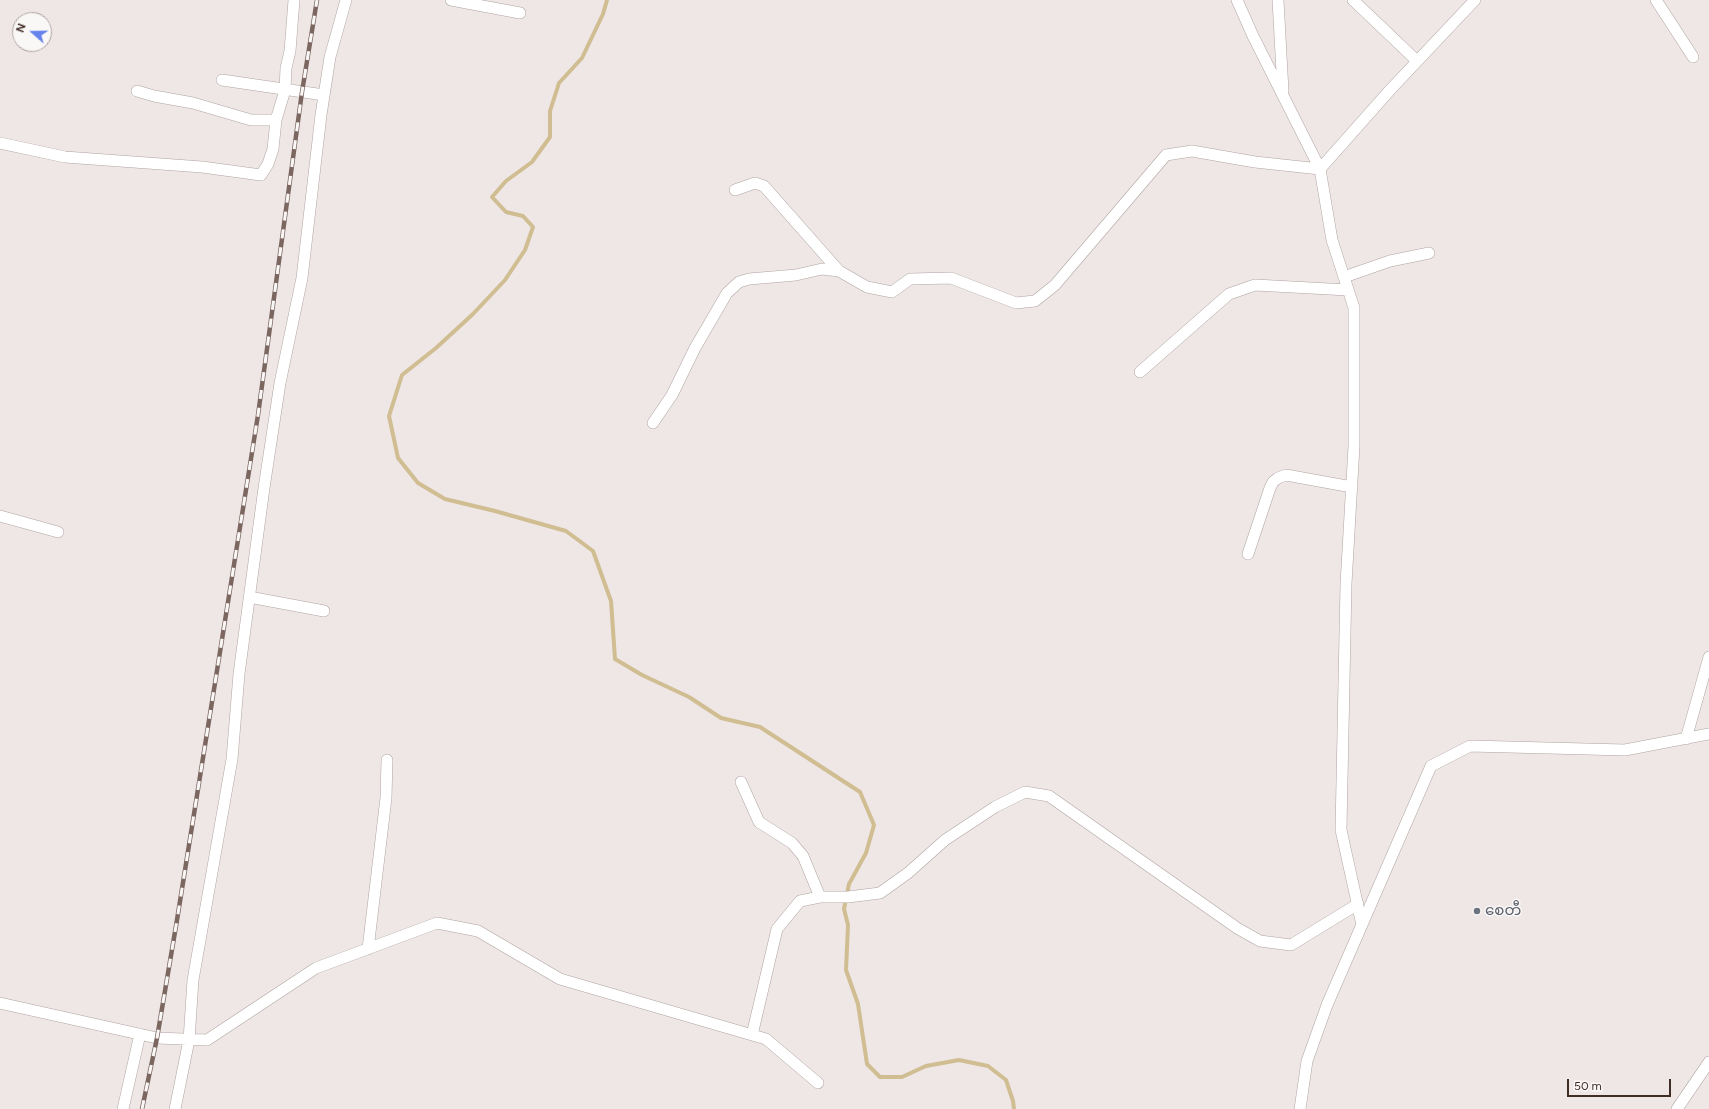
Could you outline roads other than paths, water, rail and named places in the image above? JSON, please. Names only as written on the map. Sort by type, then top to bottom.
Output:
[{"type":"street","points":[[0,143],[65,157],[202,167],[260,175],[268,164],[273,149],[276,120],[285,90],[294,0]]},
{"type":"street","points":[[175,1109],[189,1040],[193,980],[232,759],[239,674],[249,597],[280,383],[302,278],[324,95],[330,57],[346,0]]},
{"type":"street","points":[[451,0],[520,13]]},
{"type":"street","points":[[1237,0],[1253,36],[1320,169],[1332,240],[1354,308],[1355,392],[1352,487],[1346,584],[1341,830],[1362,925]]},
{"type":"street","points":[[1278,0],[1284,96]]},
{"type":"street","points":[[1353,0],[1417,62]]},
{"type":"street","points":[[1320,169],[1475,0]]},
{"type":"street","points":[[1656,0],[1693,57]]},
{"type":"street","points":[[222,80],[324,95]]},
{"type":"street","points":[[137,91],[193,103],[251,120],[276,120]]},
{"type":"street","points":[[736,190],[755,183],[764,186],[839,271],[867,287],[892,292],[910,280],[951,278],[1016,303],[1034,301],[1055,284],[1166,155],[1192,152],[1255,162],[1320,169]]},
{"type":"street","points":[[1344,277],[1390,262],[1429,253]]},
{"type":"street","points":[[653,423],[672,395],[695,348],[727,293],[738,282],[749,279],[796,275],[822,269],[839,271]]},
{"type":"street","points":[[1140,372],[1229,294],[1255,285],[1348,290]]},
{"type":"street","points":[[1248,554],[1270,488],[1273,482],[1278,478],[1286,475],[1352,487]]},
{"type":"street","points":[[0,516],[58,532]]},
{"type":"street","points":[[249,597],[324,611]]},
{"type":"street","points":[[1686,739],[1709,657]]},
{"type":"street","points":[[1300,1109],[1307,1060],[1327,1006],[1431,766],[1470,746],[1626,750],[1709,734]]},
{"type":"street","points":[[368,949],[386,798],[387,760]]},
{"type":"street","points":[[741,782],[759,822],[792,843],[803,856],[820,897]]},
{"type":"street","points":[[752,1035],[777,929],[800,901],[820,897],[848,897],[880,894],[908,873],[945,840],[995,807],[1025,792],[1049,796],[1237,928],[1260,941],[1291,945],[1358,904]]},
{"type":"street","points":[[0,1003],[157,1038],[207,1040],[316,968],[437,923],[478,931],[560,979],[766,1039],[818,1083]]},
{"type":"street","points":[[123,1109],[140,1034]]},
{"type":"street","points":[[1677,1109],[1709,1062]]},
{"type":"waterway","points":[[607,0],[603,14],[582,58],[559,83],[550,111],[550,137],[532,162],[506,181],[492,197],[506,212],[523,216],[533,227],[525,250],[505,280],[473,314],[436,348],[402,375],[389,416],[398,458],[418,483],[445,499],[566,531],[593,551],[611,601],[615,659],[642,675],[689,697],[721,718],[760,727],[860,792],[874,825],[866,853],[849,884],[844,909],[848,925],[846,970],[858,1004],[867,1064],[880,1077],[902,1077],[926,1066],[959,1060],[988,1066],[1006,1080],[1014,1109]]},
{"type":"railway","points":[[142,1109],[157,1038],[177,920],[258,415],[302,92],[317,0]]},
{"type":"place","name":"စေတီ","points":[[1477,911]]}]
